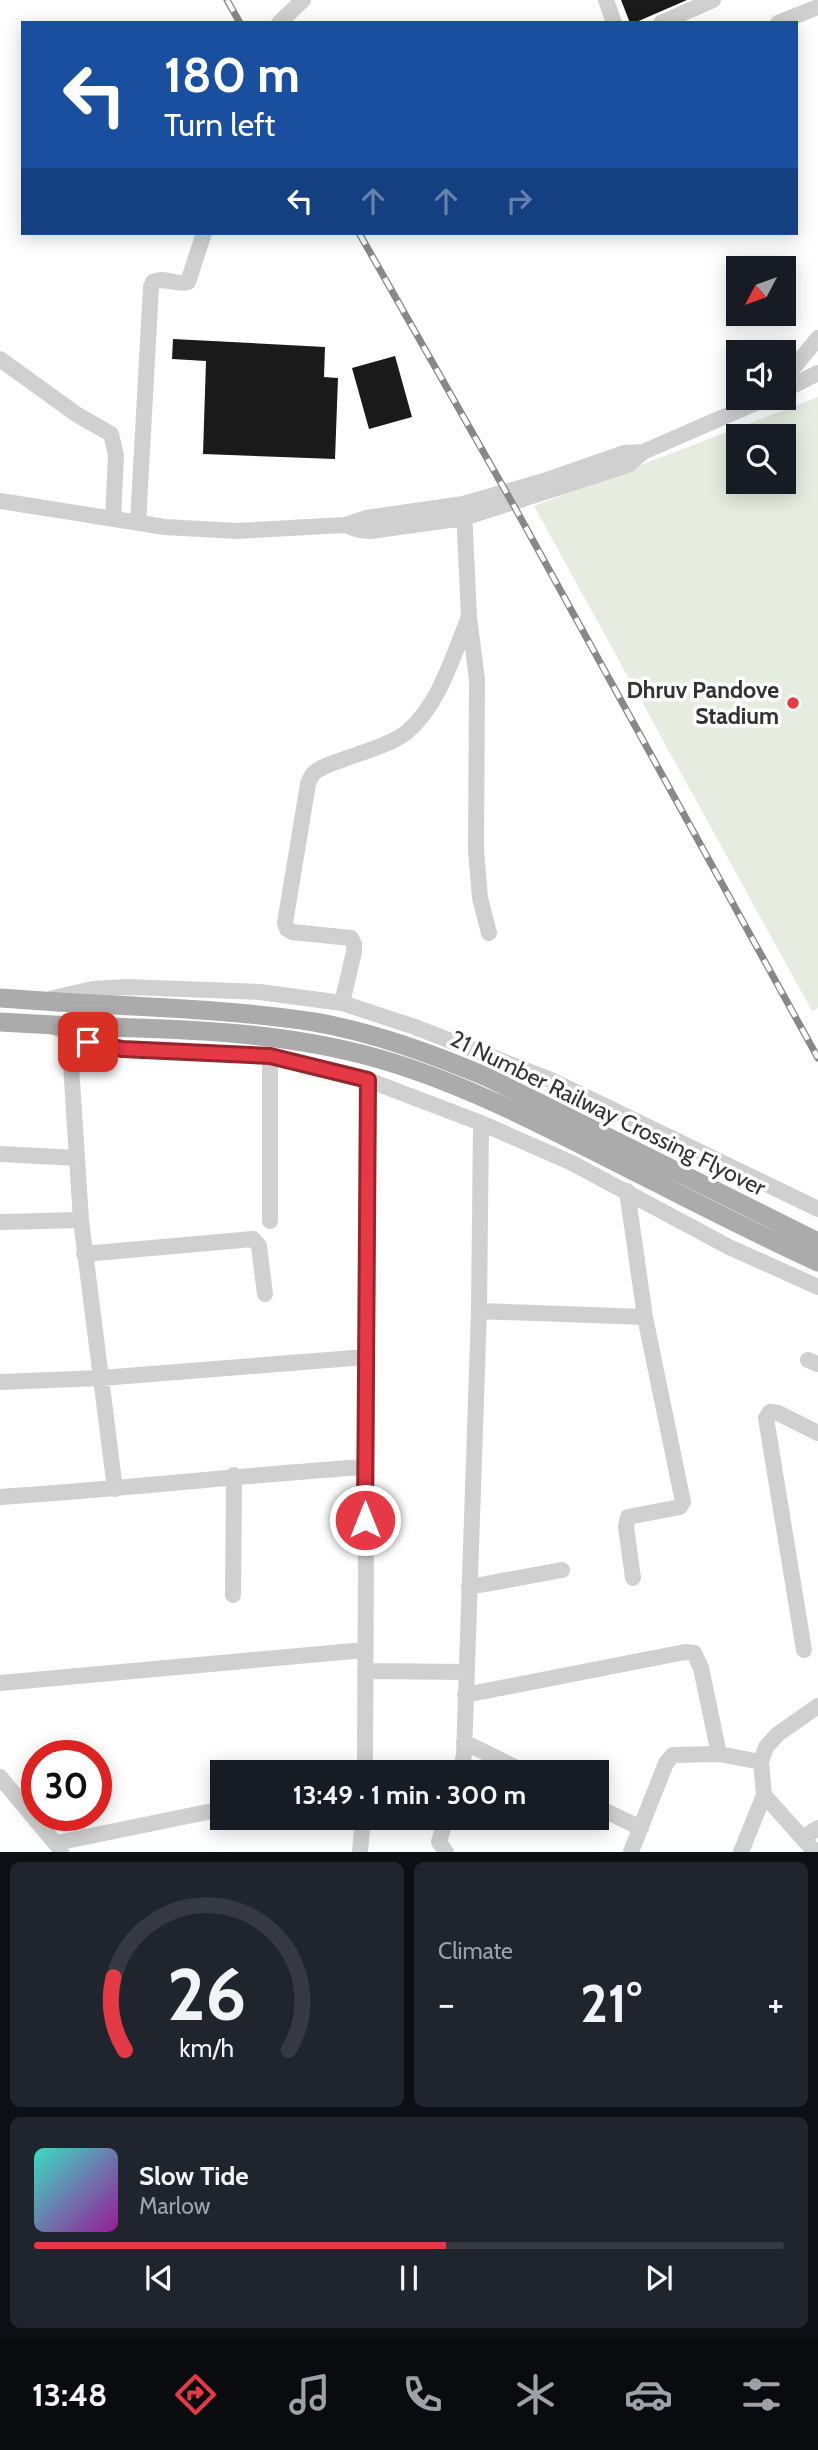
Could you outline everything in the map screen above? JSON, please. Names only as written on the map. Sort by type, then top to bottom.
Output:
[{"type":"main road","name":"21 Number Railway Crossing Flyover","points":[[0,998],[169,1008],[315,1022],[436,1056],[487,1077],[818,1242]]},
{"type":"main road","name":"21 Number Railway Crossing Flyover","points":[[0,1023],[49,1025],[70,1030],[203,1030],[258,1034],[315,1043],[378,1058],[523,1115],[818,1262]]},
{"type":"street","points":[[281,21],[303,0]]},
{"type":"street","points":[[606,0],[613,21]]},
{"type":"street","points":[[666,21],[713,0]]},
{"type":"street","points":[[783,21],[818,7]]},
{"type":"street","points":[[138,523],[151,287],[158,279],[183,284],[188,282],[203,235]]},
{"type":"street","points":[[796,365],[818,338]]},
{"type":"street","points":[[0,359],[76,414],[111,434],[116,455],[113,519]]},
{"type":"street","points":[[796,384],[818,373]]},
{"type":"street","points":[[0,502],[138,523],[237,531],[345,525],[370,531],[464,511],[628,466],[643,452],[739,410]]},
{"type":"street","points":[[464,511],[469,617],[477,680],[476,850],[480,898],[489,933]]},
{"type":"street","points":[[342,1003],[354,952],[351,938],[292,932],[285,923],[308,784],[312,774],[320,769],[373,751],[410,730],[444,680],[469,617]]},
{"type":"street","points":[[49,1002],[93,989],[127,987],[260,992],[342,1003],[415,1027],[818,1209]]},
{"type":"street","points":[[70,1030],[88,1042],[122,1049],[270,1056],[368,1080],[481,1123],[524,1136],[729,1247],[818,1287]]},
{"type":"street","points":[[70,1030],[80,1220],[115,1489]]},
{"type":"street","points":[[270,1056],[270,1221]]},
{"type":"street","points":[[365,1760],[368,1080]]},
{"type":"street","points":[[463,1760],[479,1311],[481,1123]]},
{"type":"street","points":[[0,1154],[77,1158]]},
{"type":"street","points":[[627,1191],[645,1317],[683,1502],[680,1507],[628,1517],[626,1527],[633,1578]]},
{"type":"street","points":[[0,1222],[80,1220]]},
{"type":"street","points":[[85,1254],[253,1239],[258,1246],[265,1294]]},
{"type":"street","points":[[479,1311],[645,1317]]},
{"type":"street","points":[[0,1382],[101,1378],[366,1357]]},
{"type":"street","points":[[804,1650],[766,1418],[770,1412],[778,1413],[818,1433]]},
{"type":"street","points":[[0,1497],[115,1489],[234,1475],[365,1467]]},
{"type":"street","points":[[233,1595],[234,1475]]},
{"type":"street","points":[[469,1587],[562,1570]]},
{"type":"street","points":[[0,1683],[365,1650]]},
{"type":"street","points":[[465,1695],[685,1652],[694,1654],[701,1668],[719,1754]]},
{"type":"street","points":[[365,1671],[467,1672]]},
{"type":"street","points":[[741,1852],[764,1795],[761,1762],[766,1747],[778,1734],[818,1706]]},
{"type":"street","points":[[464,1742],[501,1760]]},
{"type":"street","points":[[631,1852],[666,1763],[673,1755],[719,1754],[761,1762]]},
{"type":"street","points":[[3,1787],[59,1847],[210,1812]]},
{"type":"street","points":[[764,1795],[816,1852]]},
{"type":"street","points":[[609,1813],[641,1828]]},
{"type":"street","points":[[803,1838],[818,1828]]},
{"type":"street","points":[[360,1852],[362,1830]]},
{"type":"street","points":[[442,1830],[439,1842],[446,1852]]},
{"type":"shaded area","points":[[818,397],[818,1008],[812,1011],[534,506],[726,432],[726,494],[796,494],[796,424],[748,424],[784,410],[796,410],[796,405]]},
{"type":"building","points":[[621,0],[687,0],[639,21],[629,21]]},
{"type":"building","points":[[173,339],[325,347],[324,377],[338,378],[335,459],[203,454],[206,361],[172,359]]},
{"type":"building","points":[[395,356],[412,417],[369,429],[352,368]]},
{"type":"railway","points":[[227,0],[239,21]]},
{"type":"railway","points":[[360,235],[514,506],[818,1058]]},
{"type":"place","name":"Dhruv Pandove Stadium","points":[[793,703]]},
{"type":"route","points":[[88,1042],[122,1049],[270,1056],[368,1080],[365,1520]]}]
